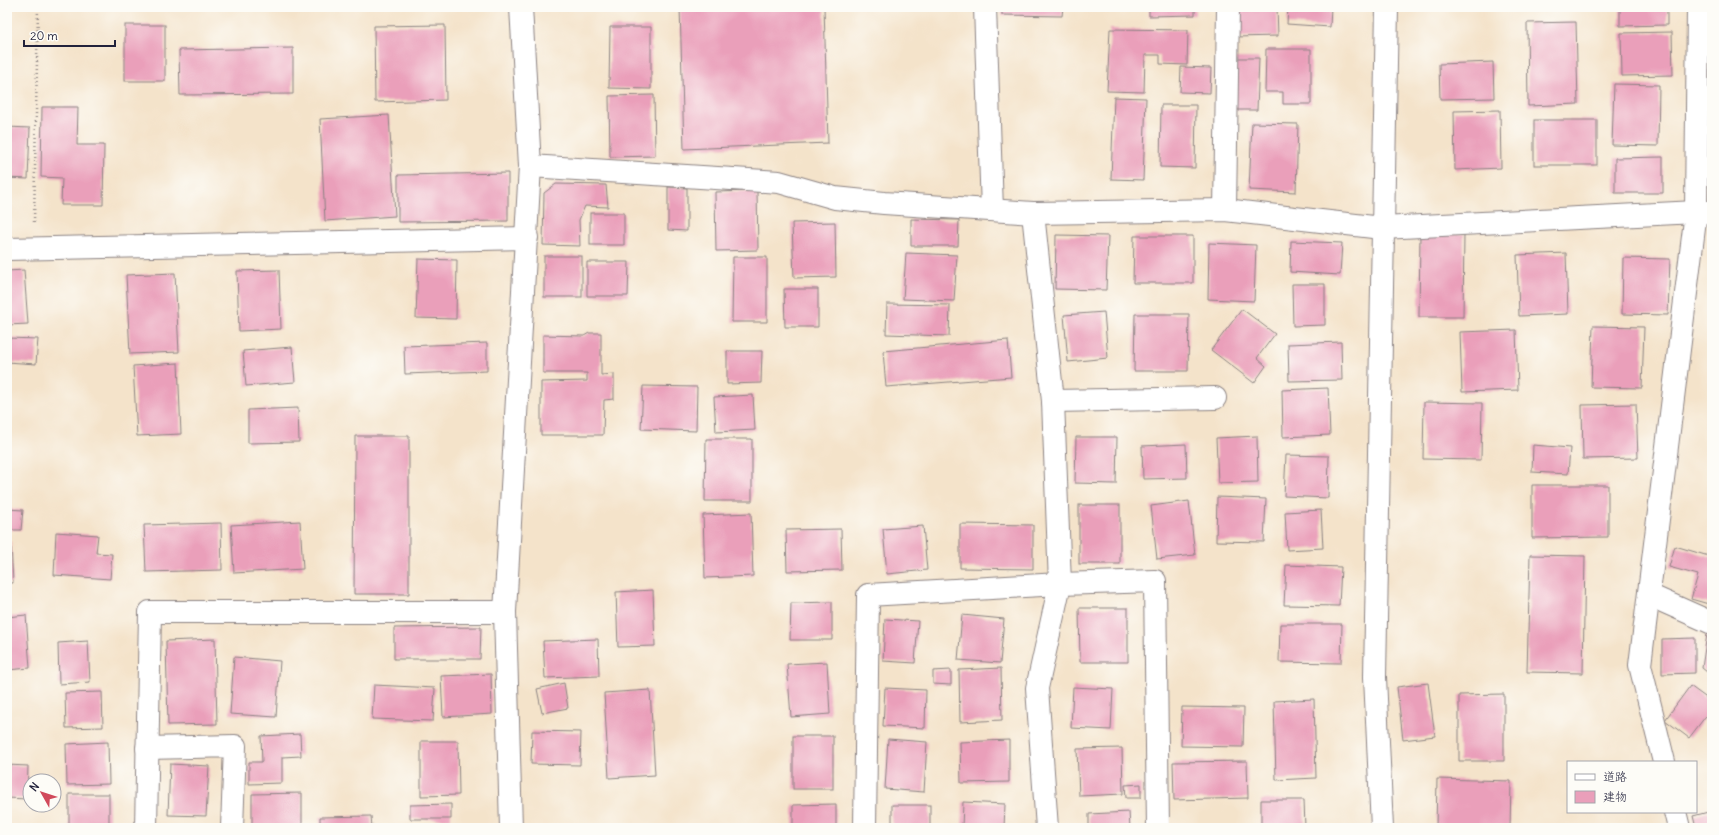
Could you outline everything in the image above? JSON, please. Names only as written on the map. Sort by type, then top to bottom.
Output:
[{"type":"street","points":[[512,828],[505,612],[530,166],[521,7]]},
{"type":"street","points":[[985,7],[992,210]]},
{"type":"street","points":[[1226,210],[1228,7]]},
{"type":"street","points":[[1382,828],[1375,677],[1387,7]]},
{"type":"street","points":[[1664,761],[1640,665],[1704,212],[1698,7]]},
{"type":"street","points":[[530,166],[779,182],[836,198],[1033,213],[1226,210],[1382,228],[1704,212]]},
{"type":"street","points":[[1033,213],[1053,401],[1060,584],[1037,688],[1048,828]]},
{"type":"street","points":[[7,249],[527,238]]},
{"type":"street","points":[[1053,401],[1215,398]]},
{"type":"street","points":[[865,828],[868,595],[1060,584],[1155,581],[1158,828]]},
{"type":"street","points":[[1649,595],[1712,623]]},
{"type":"street","points":[[146,828],[150,612],[505,612]]},
{"type":"street","points":[[147,748],[235,746],[232,828]]},
{"type":"street","points":[[1675,813],[1679,828]]},
{"type":"path","points":[[33,249],[38,7]]},
{"type":"building","points":[[680,7],[824,7],[828,143],[684,149]]},
{"type":"building","points":[[1002,7],[1063,7],[1062,16],[1002,15]]},
{"type":"building","points":[[1149,7],[1195,7],[1195,15],[1149,16]]},
{"type":"building","points":[[1235,7],[1277,7],[1278,36],[1235,37]]},
{"type":"building","points":[[1288,7],[1331,7],[1330,27],[1287,24]]},
{"type":"building","points":[[1620,7],[1667,7],[1667,25],[1620,26]]},
{"type":"building","points":[[1576,22],[1578,104],[1528,106],[1527,23]]},
{"type":"building","points":[[125,25],[165,25],[165,81],[125,81]]},
{"type":"building","points":[[445,25],[446,100],[375,102],[374,26]]},
{"type":"building","points":[[610,27],[651,27],[651,89],[609,88]]},
{"type":"building","points":[[1110,29],[1188,30],[1187,65],[1160,64],[1160,55],[1145,55],[1144,92],[1107,91]]},
{"type":"building","points":[[1672,32],[1673,75],[1622,76],[1621,33]]},
{"type":"building","points":[[293,48],[293,94],[180,95],[179,50]]},
{"type":"building","points":[[1266,49],[1311,49],[1311,104],[1283,104],[1283,92],[1265,92]]},
{"type":"building","points":[[1231,58],[1259,58],[1257,110],[1230,110]]},
{"type":"building","points":[[1493,62],[1494,98],[1440,99],[1439,64]]},
{"type":"building","points":[[1181,67],[1211,68],[1210,93],[1180,92]]},
{"type":"building","points":[[1709,70],[1712,70],[1712,187],[1709,187]]},
{"type":"building","points":[[1614,84],[1659,85],[1658,146],[1612,145]]},
{"type":"building","points":[[654,95],[655,156],[610,157],[609,96]]},
{"type":"building","points":[[1114,97],[1146,98],[1143,180],[1111,179]]},
{"type":"building","points":[[1161,105],[1196,105],[1195,168],[1160,167]]},
{"type":"building","points":[[42,107],[78,107],[77,145],[104,145],[103,205],[61,205],[62,178],[41,177]]},
{"type":"building","points":[[1500,110],[1501,168],[1455,170],[1454,111]]},
{"type":"building","points":[[389,115],[395,216],[325,221],[320,119]]},
{"type":"building","points":[[1534,120],[1597,120],[1597,165],[1534,165]]},
{"type":"building","points":[[1252,123],[1298,124],[1296,192],[1249,190]]},
{"type":"building","points":[[7,127],[30,128],[28,179],[7,178]]},
{"type":"building","points":[[1663,157],[1663,193],[1615,193],[1615,158]]},
{"type":"building","points":[[508,173],[508,221],[398,222],[398,175]]},
{"type":"building","points":[[556,184],[606,185],[608,207],[585,206],[579,220],[580,246],[543,245],[544,193]]},
{"type":"building","points":[[668,187],[687,188],[687,231],[668,230]]},
{"type":"building","points":[[757,191],[758,250],[716,251],[715,192]]},
{"type":"building","points":[[590,213],[624,213],[624,245],[590,245]]},
{"type":"building","points":[[911,219],[959,220],[958,246],[911,246]]},
{"type":"building","points":[[835,222],[836,277],[794,278],[792,223]]},
{"type":"building","points":[[1420,234],[1464,234],[1463,317],[1419,317]]},
{"type":"building","points":[[1056,235],[1108,236],[1106,290],[1055,289]]},
{"type":"building","points":[[1134,236],[1193,236],[1193,283],[1133,283]]},
{"type":"building","points":[[1291,241],[1342,243],[1340,275],[1290,272]]},
{"type":"building","points":[[1209,243],[1256,245],[1254,301],[1208,299]]},
{"type":"building","points":[[906,253],[957,255],[954,301],[903,299]]},
{"type":"building","points":[[1566,253],[1568,314],[1519,316],[1517,255]]},
{"type":"building","points":[[544,256],[582,256],[582,297],[544,297]]},
{"type":"building","points":[[733,257],[767,257],[767,322],[732,322]]},
{"type":"building","points":[[1623,258],[1670,259],[1668,315],[1622,314]]},
{"type":"building","points":[[418,259],[457,260],[456,319],[416,318]]},
{"type":"building","points":[[587,262],[629,262],[628,296],[587,296]]},
{"type":"building","points":[[24,270],[28,324],[7,325],[7,271]]},
{"type":"building","points":[[279,270],[281,329],[239,331],[237,271]]},
{"type":"building","points":[[175,273],[179,352],[130,354],[126,275]]},
{"type":"building","points":[[1292,284],[1325,284],[1325,325],[1293,326]]},
{"type":"building","points":[[784,289],[818,289],[818,327],[785,327]]},
{"type":"building","points":[[887,304],[950,305],[949,336],[886,334]]},
{"type":"building","points":[[1242,309],[1275,334],[1257,358],[1266,366],[1254,383],[1211,350]]},
{"type":"building","points":[[1104,312],[1108,358],[1068,362],[1064,315]]},
{"type":"building","points":[[1135,314],[1189,314],[1188,371],[1134,371]]},
{"type":"building","points":[[1593,326],[1644,327],[1642,388],[1591,387]]},
{"type":"building","points":[[1516,330],[1518,390],[1462,392],[1460,332]]},
{"type":"building","points":[[589,333],[601,333],[601,375],[614,374],[614,399],[604,400],[603,435],[541,435],[541,382],[587,381],[587,373],[543,373],[543,335],[584,336]]},
{"type":"building","points":[[7,338],[38,339],[36,364],[7,362]]},
{"type":"building","points":[[1008,340],[1011,377],[886,387],[883,351]]},
{"type":"building","points":[[1341,342],[1342,380],[1289,381],[1288,344]]},
{"type":"building","points":[[487,343],[487,371],[405,374],[404,346]]},
{"type":"building","points":[[292,347],[295,382],[246,386],[243,351]]},
{"type":"building","points":[[727,351],[762,351],[761,383],[727,384]]},
{"type":"building","points":[[178,363],[181,434],[137,436],[133,366]]},
{"type":"building","points":[[643,386],[697,387],[696,431],[641,429]]},
{"type":"building","points":[[1328,388],[1330,435],[1283,437],[1282,390]]},
{"type":"building","points":[[753,395],[755,430],[716,432],[714,397]]},
{"type":"building","points":[[1424,402],[1482,403],[1481,460],[1423,459]]},
{"type":"building","points":[[1636,404],[1638,458],[1583,459],[1582,405]]},
{"type":"building","points":[[298,408],[299,442],[248,443],[248,410]]},
{"type":"building","points":[[355,436],[409,436],[409,594],[354,594]]},
{"type":"building","points":[[1257,436],[1258,482],[1218,483],[1216,438]]},
{"type":"building","points":[[1076,437],[1117,437],[1116,484],[1075,483]]},
{"type":"building","points":[[706,439],[752,439],[752,501],[705,501]]},
{"type":"building","points":[[1186,444],[1187,478],[1143,479],[1142,446]]},
{"type":"building","points":[[1533,445],[1570,448],[1568,474],[1532,472]]},
{"type":"building","points":[[1286,455],[1329,456],[1328,498],[1284,496]]},
{"type":"building","points":[[1532,485],[1608,485],[1608,537],[1532,538]]},
{"type":"building","points":[[1217,497],[1266,499],[1264,542],[1216,541]]},
{"type":"building","points":[[1189,501],[1195,555],[1157,559],[1151,506]]},
{"type":"building","points":[[1079,505],[1120,505],[1120,564],[1079,564]]},
{"type":"building","points":[[7,509],[23,510],[21,530],[7,530]]},
{"type":"building","points":[[1321,510],[1323,548],[1287,550],[1285,512]]},
{"type":"building","points":[[751,513],[753,576],[705,578],[703,515]]},
{"type":"building","points":[[300,521],[303,569],[234,573],[231,525]]},
{"type":"building","points":[[221,523],[222,570],[146,572],[144,525]]},
{"type":"building","points":[[960,524],[1033,525],[1033,569],[960,568]]},
{"type":"building","points":[[923,526],[927,570],[887,574],[883,529]]},
{"type":"building","points":[[841,529],[842,570],[787,571],[786,530]]},
{"type":"building","points":[[56,532],[98,535],[96,553],[112,554],[110,579],[54,575]]},
{"type":"building","points":[[7,542],[11,542],[13,583],[7,583]]},
{"type":"building","points":[[1675,546],[1712,557],[1712,605],[1691,599],[1698,575],[1669,567]]},
{"type":"building","points":[[1530,555],[1585,556],[1583,673],[1527,672]]},
{"type":"building","points":[[1286,565],[1341,567],[1339,606],[1284,605]]},
{"type":"building","points":[[653,590],[655,646],[618,647],[616,592]]},
{"type":"building","points":[[832,602],[832,640],[790,640],[791,603]]},
{"type":"building","points":[[1079,608],[1128,608],[1128,662],[1080,662]]},
{"type":"building","points":[[26,615],[30,668],[7,670],[7,617]]},
{"type":"building","points":[[962,615],[1004,619],[1000,663],[958,660]]},
{"type":"building","points":[[885,619],[918,621],[915,663],[883,661]]},
{"type":"building","points":[[1280,624],[1342,624],[1341,663],[1279,662]]},
{"type":"building","points":[[481,627],[480,659],[394,659],[394,628]]},
{"type":"building","points":[[1707,634],[1712,636],[1712,676],[1702,668]]},
{"type":"building","points":[[1695,638],[1695,673],[1662,674],[1662,639]]},
{"type":"building","points":[[215,639],[217,724],[168,725],[166,641]]},
{"type":"building","points":[[598,639],[599,676],[545,678],[543,641]]},
{"type":"building","points":[[88,641],[90,682],[59,684],[58,643]]},
{"type":"building","points":[[234,657],[280,661],[276,717],[230,714]]},
{"type":"building","points":[[827,662],[830,714],[791,717],[787,664]]},
{"type":"building","points":[[1001,668],[1002,720],[960,722],[959,670]]},
{"type":"building","points":[[951,670],[951,685],[933,684],[933,671]]},
{"type":"building","points":[[491,674],[492,714],[443,717],[441,676]]},
{"type":"building","points":[[564,683],[568,708],[542,713],[537,689]]},
{"type":"building","points":[[1428,683],[1435,736],[1403,740],[1397,687]]},
{"type":"building","points":[[374,685],[435,688],[433,721],[372,719]]},
{"type":"building","points":[[1690,686],[1712,702],[1712,708],[1689,738],[1665,720]]},
{"type":"building","points":[[1073,687],[1113,689],[1111,730],[1071,728]]},
{"type":"building","points":[[885,688],[926,690],[925,728],[883,726]]},
{"type":"building","points":[[650,690],[655,775],[609,778],[604,693]]},
{"type":"building","points":[[102,692],[103,727],[66,728],[65,693]]},
{"type":"building","points":[[1504,694],[1504,761],[1459,761],[1459,695]]},
{"type":"building","points":[[1314,699],[1316,778],[1276,780],[1274,701]]},
{"type":"building","points":[[1182,707],[1244,708],[1243,747],[1181,746]]},
{"type":"building","points":[[532,731],[581,732],[580,765],[531,764]]},
{"type":"building","points":[[300,734],[301,756],[282,757],[282,783],[249,784],[249,762],[262,762],[261,736]]},
{"type":"building","points":[[793,736],[833,736],[833,789],[793,789]]},
{"type":"building","points":[[888,739],[927,742],[924,792],[885,789]]},
{"type":"building","points":[[1009,740],[1009,782],[961,783],[960,742]]},
{"type":"building","points":[[421,741],[458,741],[459,795],[421,796]]},
{"type":"building","points":[[108,742],[109,784],[67,785],[66,744]]},
{"type":"building","points":[[1122,748],[1123,794],[1079,796],[1077,749]]},
{"type":"building","points":[[1247,761],[1248,798],[1174,800],[1173,762]]},
{"type":"building","points":[[170,764],[209,766],[206,816],[168,815]]},
{"type":"building","points":[[7,765],[28,766],[28,773],[22,773],[22,799],[7,798]]},
{"type":"building","points":[[1437,779],[1511,781],[1510,828],[1436,828]]},
{"type":"building","points":[[1141,784],[1141,798],[1126,798],[1125,785]]},
{"type":"building","points":[[302,793],[302,828],[252,828],[252,794]]},
{"type":"building","points":[[69,794],[109,794],[109,828],[69,828]]},
{"type":"building","points":[[1261,800],[1304,800],[1305,828],[1261,828]]},
{"type":"building","points":[[963,802],[1005,804],[1004,828],[962,828]]},
{"type":"building","points":[[451,804],[451,819],[410,819],[410,805]]},
{"type":"building","points":[[836,804],[836,828],[793,828],[793,805]]},
{"type":"building","points":[[892,805],[930,805],[930,828],[892,828]]},
{"type":"building","points":[[1712,811],[1712,828],[1696,828],[1693,816]]},
{"type":"building","points":[[1129,812],[1130,828],[1089,828],[1089,814]]},
{"type":"building","points":[[371,816],[372,828],[320,828],[320,817]]}]
